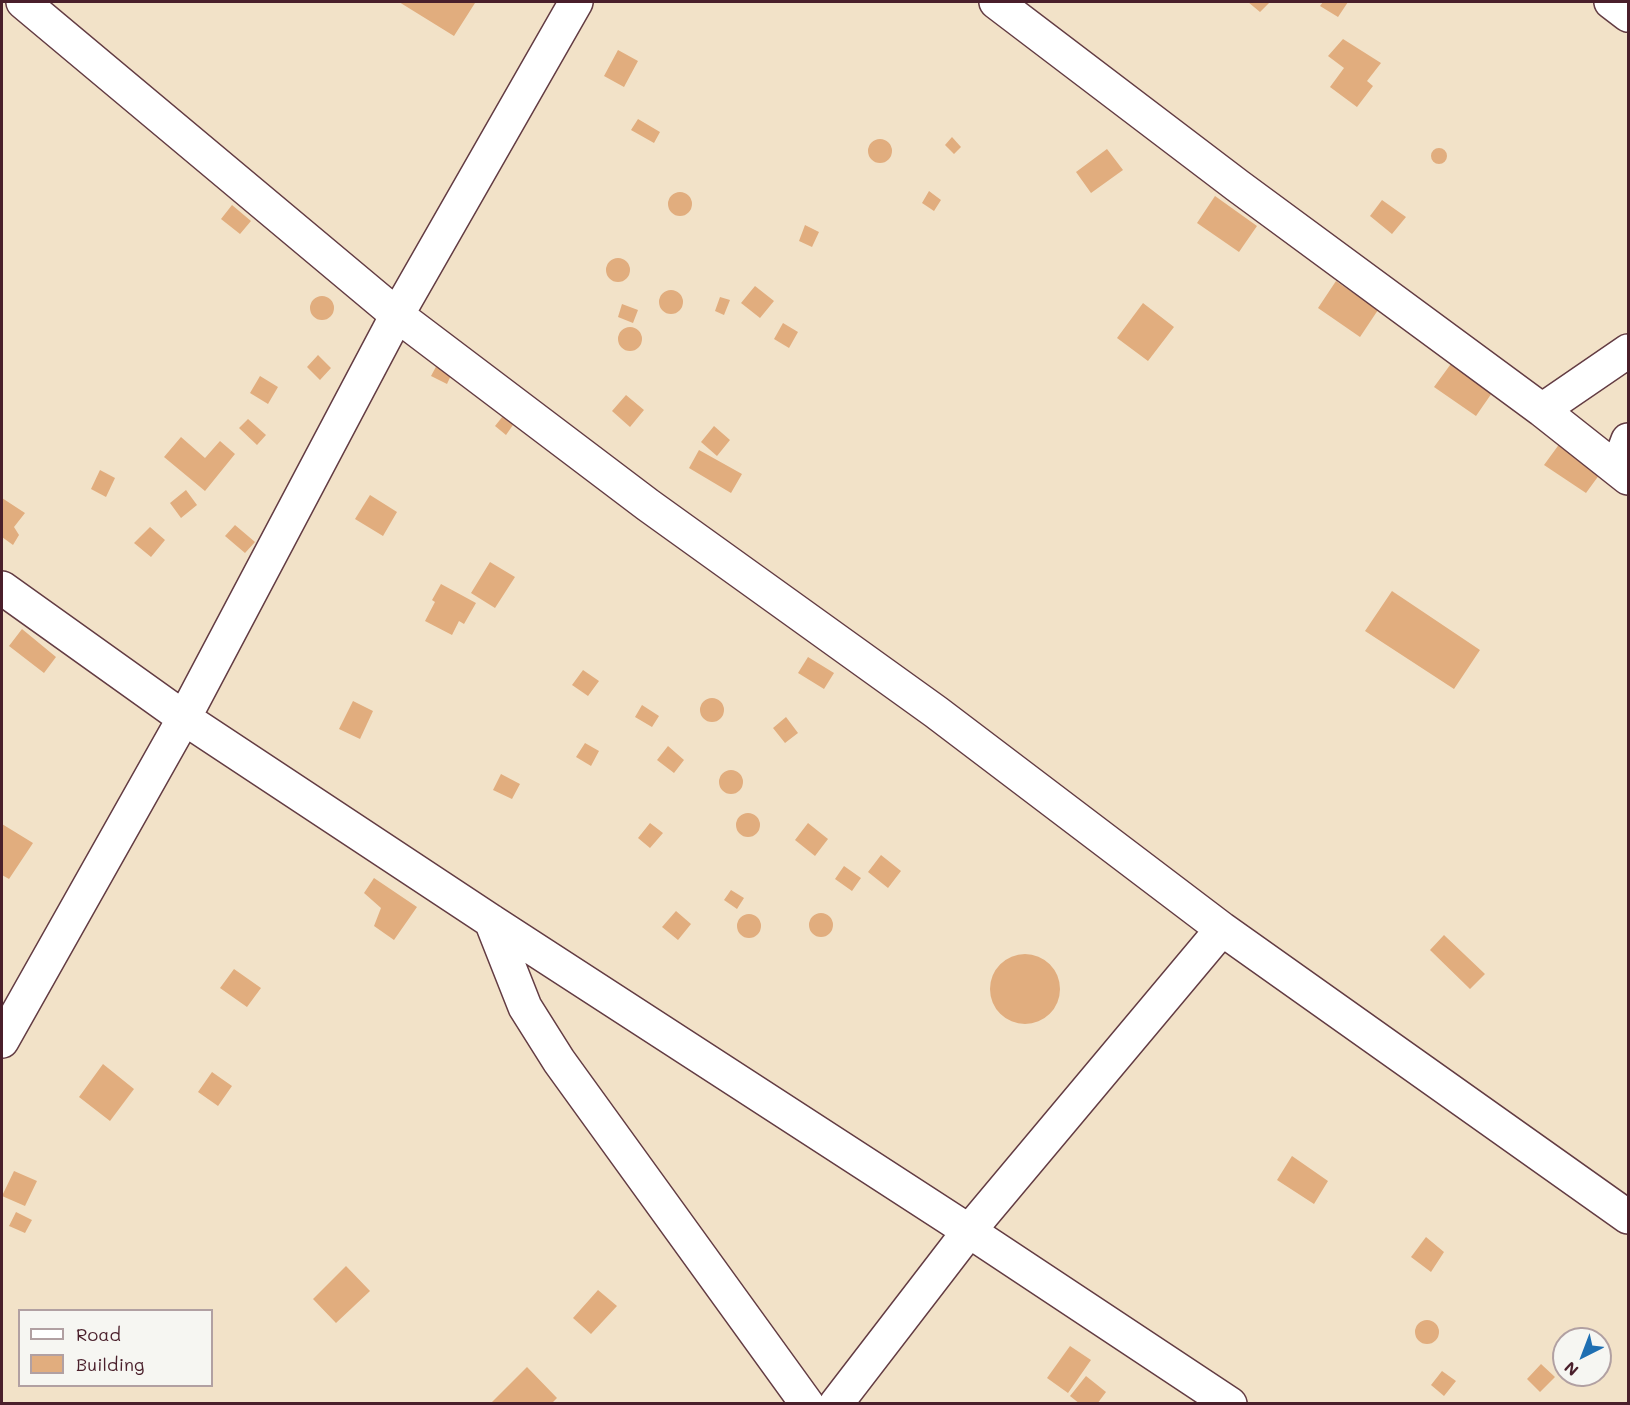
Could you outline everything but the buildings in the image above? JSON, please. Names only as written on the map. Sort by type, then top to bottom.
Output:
[{"type":"street","points":[[23,2],[397,315],[648,505],[936,712],[1222,929],[1629,1217]]},
{"type":"street","points":[[2,1041],[184,718],[397,315],[576,2]]},
{"type":"street","points":[[996,2],[1238,186],[1542,410],[1626,463]]},
{"type":"street","points":[[1611,2],[1629,15]]},
{"type":"street","points":[[1542,410],[1629,351]]},
{"type":"street","points":[[2,588],[184,718],[1230,1404]]},
{"type":"street","points":[[491,921],[525,1007],[559,1061],[807,1404]]},
{"type":"street","points":[[836,1404],[969,1231],[1222,929]]}]
